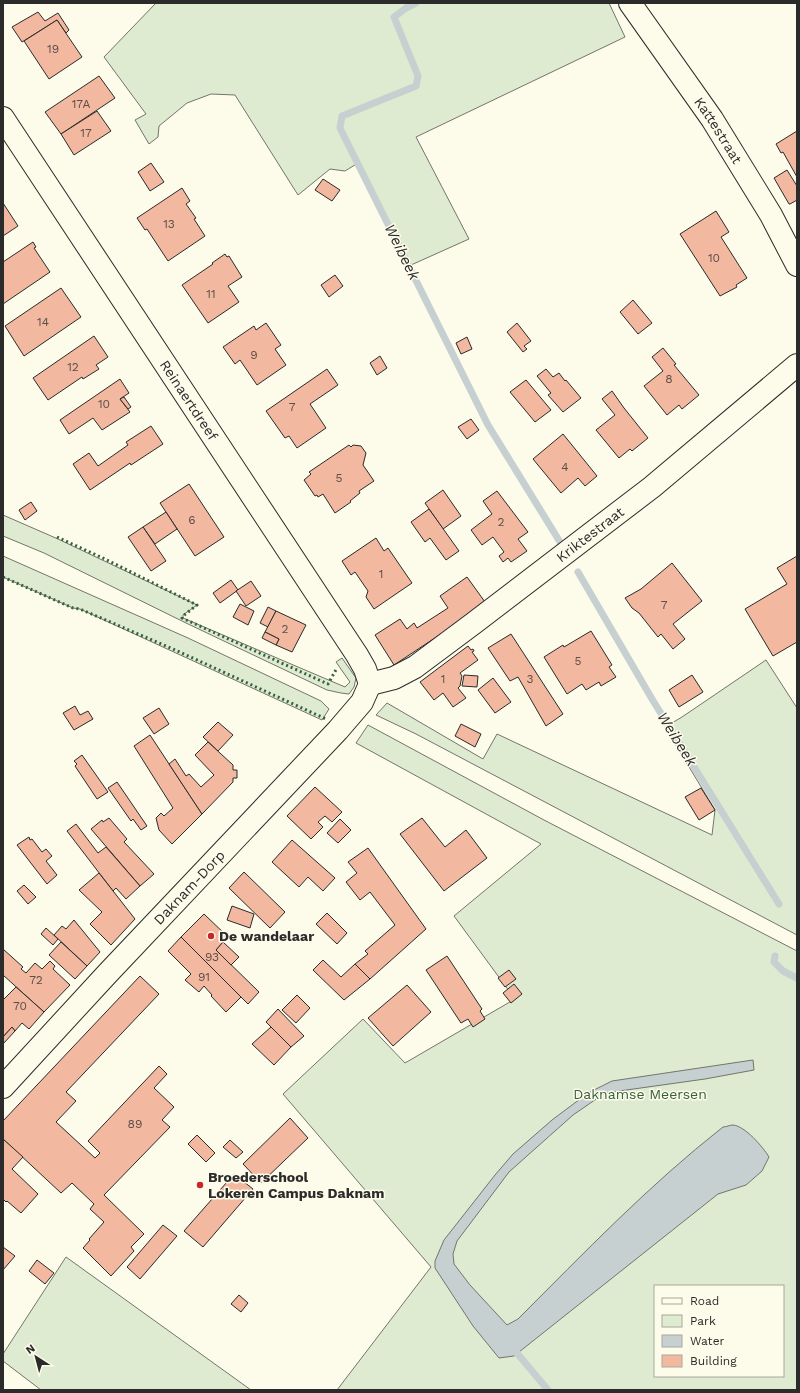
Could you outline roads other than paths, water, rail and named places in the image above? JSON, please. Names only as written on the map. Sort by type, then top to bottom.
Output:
[{"type":"street","name":"Kattestraat","points":[[630,3],[712,119],[771,216],[797,264]]},
{"type":"street","name":"Reinaertdreef","points":[[3,118],[357,655],[365,669],[370,684]]},
{"type":"street","name":"Kriktestraat","points":[[370,684],[394,678],[414,667],[481,618],[652,487],[797,364]]},
{"type":"street","name":"Daknam-Dorp","points":[[3,1087],[338,730],[362,702],[370,684]]},
{"type":"water","points":[[753,1060],[754,1070],[705,1079],[605,1093],[573,1115],[509,1172],[457,1241],[453,1254],[454,1264],[470,1285],[507,1325],[518,1319],[592,1245],[669,1172],[723,1127],[733,1125],[743,1129],[763,1148],[769,1157],[762,1171],[746,1185],[718,1194],[514,1356],[499,1358],[473,1326],[435,1268],[435,1261],[444,1240],[495,1175],[513,1154],[552,1120],[588,1093],[612,1081]]},
{"type":"waterway","name":"Weibeek","points":[[416,3],[394,17],[418,76],[416,86],[342,116],[340,128],[488,425],[560,542]]},
{"type":"waterway","name":"Weibeek","points":[[578,572],[652,699],[779,904]]},
{"type":"waterway","name":"Weibeek","points":[[775,956],[774,962],[783,971],[797,978]]},
{"type":"waterway","points":[[511,1346],[548,1390]]},
{"type":"place","name":"De wandelaar","points":[[211,936]]},
{"type":"place","name":"Broederschool Lokeren Campus Daknam","points":[[200,1185]]},
{"type":"park label","name":"Daknamse Meersen","points":[[640,1094]]}]
